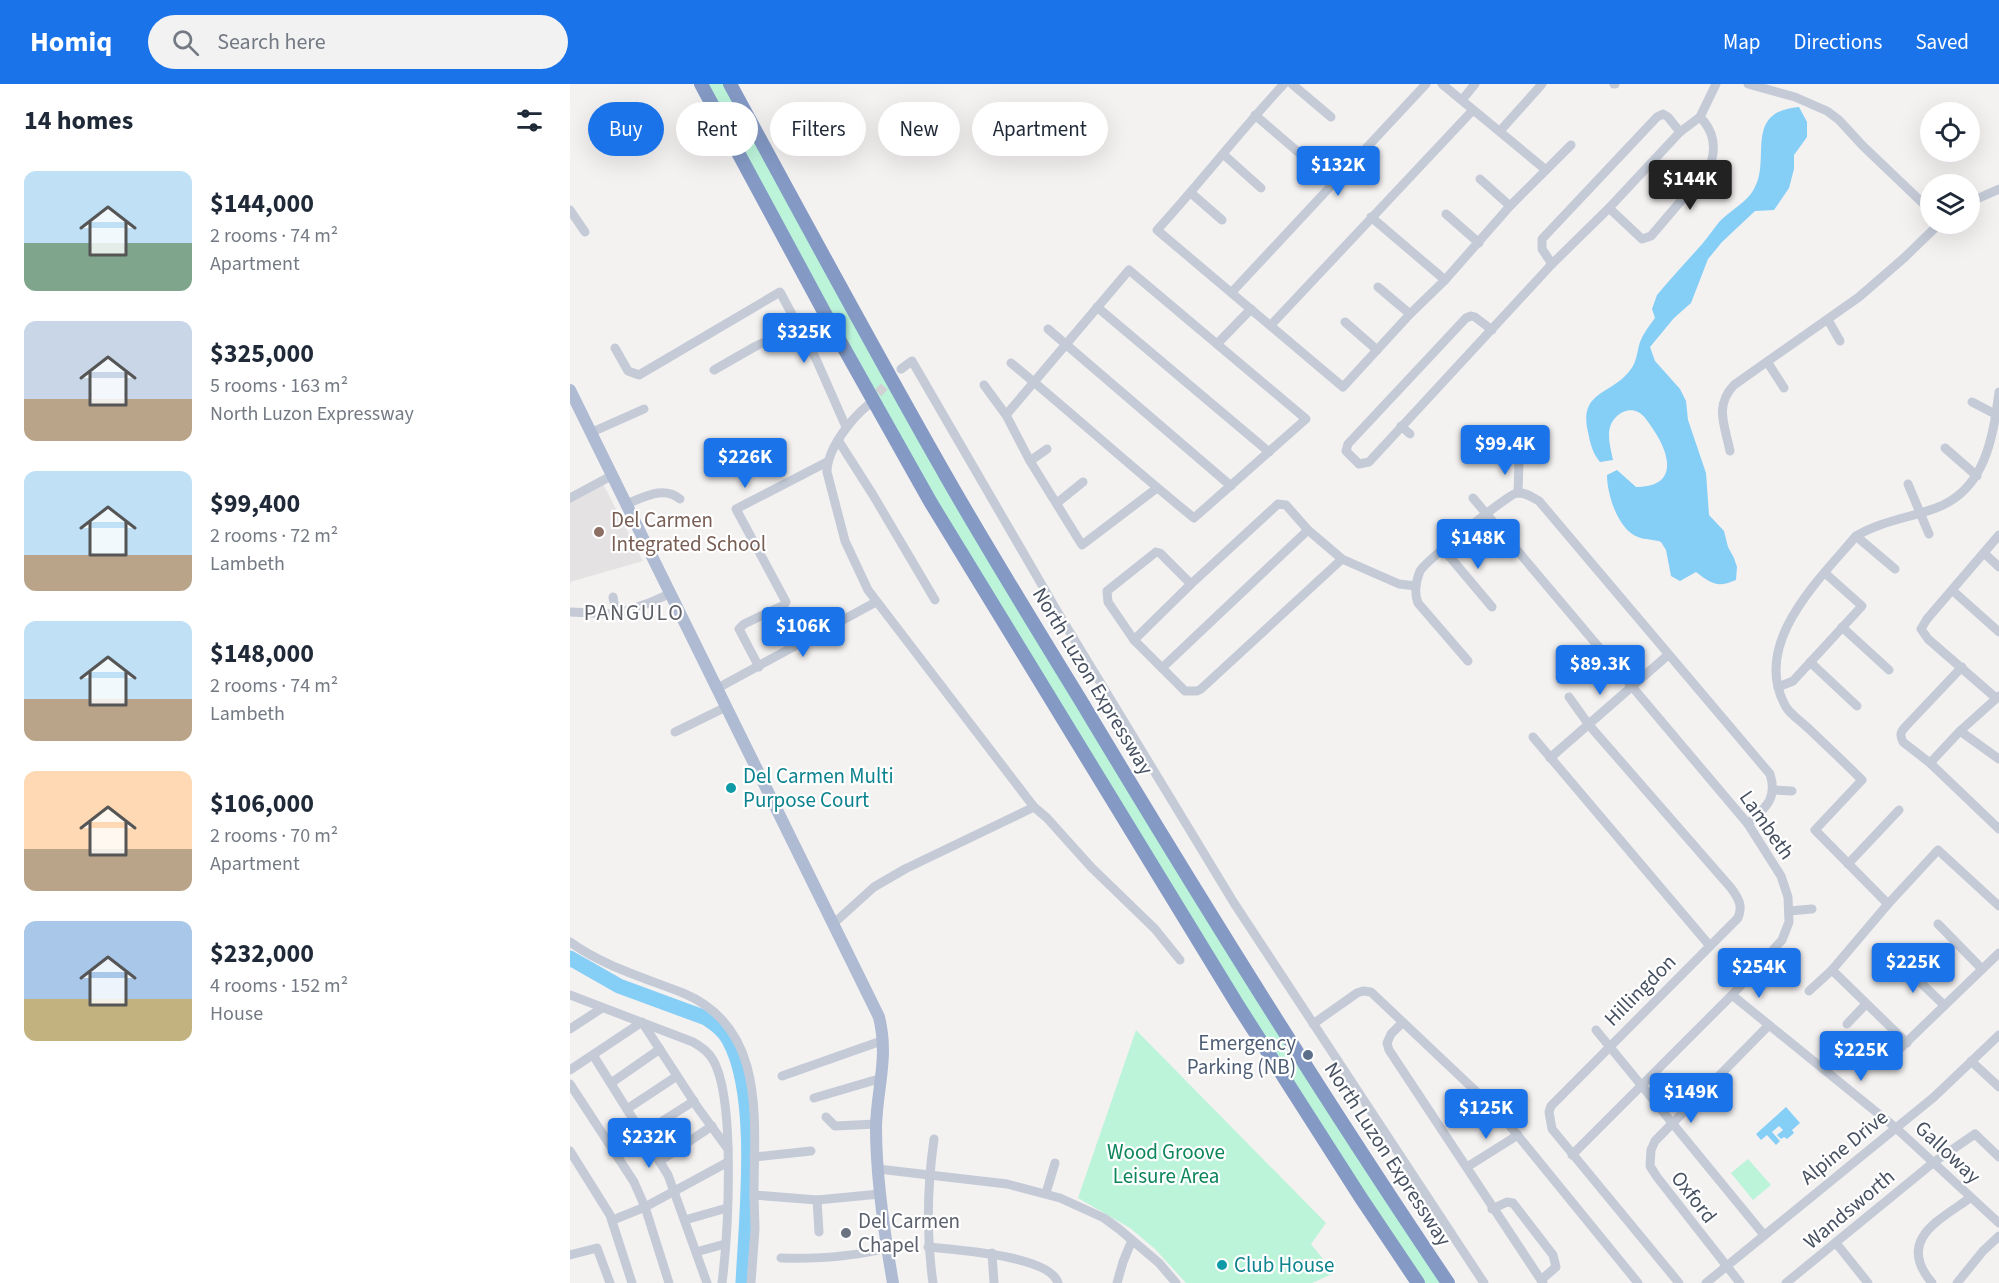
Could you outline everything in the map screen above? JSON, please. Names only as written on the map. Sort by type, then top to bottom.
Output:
[{"type":"highway","points":[[701,84],[830,323],[931,503],[1225,984],[1418,1283]]},
{"type":"highway","name":"North Luzon Expressway","points":[[730,84],[967,513],[1277,1021],[1362,1154],[1449,1283]]},
{"type":"main road","points":[[571,392],[874,1007],[884,1040],[876,1124],[880,1194],[893,1283]]},
{"type":"street","points":[[1284,84],[1157,230],[1343,387],[1410,314],[1445,280],[1510,206],[1571,145]]},
{"type":"street","points":[[1292,84],[1331,117]]},
{"type":"street","points":[[1232,292],[1426,84]]},
{"type":"street","points":[[1442,84],[1546,170]]},
{"type":"street","points":[[1462,99],[1475,84]]},
{"type":"street","points":[[1500,130],[1542,84]]},
{"type":"street","points":[[1491,330],[1475,317],[1466,318],[1348,444],[1346,451],[1359,464],[1369,462],[1401,426],[1491,330],[1552,264],[1609,208],[1680,132],[1700,117],[1716,84]]},
{"type":"street","points":[[1750,84],[1795,97],[1827,111],[1839,120],[1920,200]]},
{"type":"street","points":[[1271,325],[1473,110]]},
{"type":"street","points":[[1552,264],[1542,249],[1542,239],[1657,117],[1663,114],[1668,117],[1680,132]]},
{"type":"street","points":[[1255,115],[1333,182]]},
{"type":"street","points":[[1609,208],[1642,239],[1651,236],[1712,162],[1712,131],[1700,117]]},
{"type":"street","points":[[1223,154],[1261,188]]},
{"type":"street","points":[[1480,179],[1510,206]]},
{"type":"street","points":[[1980,198],[1999,189]]},
{"type":"street","points":[[1191,193],[1222,220]]},
{"type":"street","points":[[570,210],[585,232]]},
{"type":"street","points":[[1446,213],[1479,243]]},
{"type":"street","points":[[1371,217],[1445,280]]},
{"type":"street","points":[[1730,451],[1721,407],[1723,398],[1734,385],[1768,363],[1874,285],[1929,234]]},
{"type":"street","points":[[1006,415],[1034,382],[1065,343],[1129,270],[1306,419],[1194,518],[1157,488],[1034,382],[1011,363]]},
{"type":"street","points":[[1378,286],[1410,314]]},
{"type":"street","points":[[615,348],[628,370],[639,375],[780,292],[816,359],[846,428]]},
{"type":"street","points":[[1097,308],[1269,452]]},
{"type":"street","points":[[1217,344],[1251,309]]},
{"type":"street","points":[[1828,320],[1840,341]]},
{"type":"street","points":[[1345,322],[1377,350]]},
{"type":"street","points":[[714,370],[798,326]]},
{"type":"street","points":[[1048,329],[1231,486]]},
{"type":"street","points":[[901,369],[912,361],[1141,752],[1234,903],[1484,1283]]},
{"type":"street","points":[[1768,363],[1784,388]]},
{"type":"street","points":[[984,385],[1006,415],[1030,461],[1082,545],[1157,488]]},
{"type":"street","points":[[1888,904],[1815,830],[1862,780],[1787,708],[1778,687],[1778,654],[1791,616],[1857,536],[1870,528],[1936,508],[1950,501],[1977,476],[1992,438],[1999,392]]},
{"type":"street","points":[[1972,402],[1997,415]]},
{"type":"street","points":[[759,667],[739,629],[744,624],[786,602],[736,509],[826,462],[846,428],[868,405]]},
{"type":"street","points":[[590,433],[644,410]]},
{"type":"street","points":[[1401,426],[1410,434]]},
{"type":"street","points":[[838,440],[935,600]]},
{"type":"street","points":[[1945,448],[1977,476]]},
{"type":"street","points":[[1030,461],[1047,449]]},
{"type":"street","points":[[1518,493],[1519,461]]},
{"type":"street","points":[[826,462],[829,484],[845,541],[856,567],[876,602],[1034,807],[1047,818],[1091,867],[1155,928],[1180,960]]},
{"type":"street","points":[[570,498],[611,476]]},
{"type":"street","points":[[1058,503],[1083,482]]},
{"type":"street","points":[[1908,484],[1929,534]]},
{"type":"street","points":[[626,504],[661,492],[675,495],[680,499]]},
{"type":"street","points":[[1468,661],[1418,603],[1415,596],[1416,586],[1421,570],[1486,514],[1518,493]]},
{"type":"street","points":[[1518,493],[1539,501],[1770,774],[1774,790],[1771,800],[1749,824]]},
{"type":"street","name":"Lambeth","points":[[1473,498],[1749,824],[1780,876],[1788,897],[1788,927],[1782,940],[1732,995],[1572,1155]]},
{"type":"street","points":[[1134,640],[1278,504],[1286,505],[1308,530],[1342,559],[1399,584],[1416,586]]},
{"type":"street","points":[[1162,668],[1308,530]]},
{"type":"street","points":[[1930,763],[1960,731],[1998,697],[1928,639],[1921,629],[1999,535]]},
{"type":"street","points":[[1857,536],[1895,569]]},
{"type":"street","points":[[1444,550],[1492,607]]},
{"type":"street","points":[[1191,584],[1160,553],[1156,552],[1107,591],[1108,602],[1134,640],[1185,691],[1197,691],[1342,559]]},
{"type":"street","points":[[1984,553],[1999,567]]},
{"type":"street","points":[[1778,687],[1794,681],[1862,606],[1825,573]]},
{"type":"street","points":[[1952,590],[1999,632]]},
{"type":"street","points":[[570,612],[616,614],[669,594]]},
{"type":"street","points":[[613,597],[616,614]]},
{"type":"street","points":[[716,689],[876,602]]},
{"type":"street","points":[[1842,627],[1889,670]]},
{"type":"street","points":[[1550,758],[1668,655]]},
{"type":"street","points":[[1810,662],[1857,706]]},
{"type":"street","points":[[1962,667],[1901,732],[1903,742],[1930,763],[1999,829]]},
{"type":"street","name":"Hillingdon","points":[[1569,697],[1589,725],[1739,899],[1742,910],[1738,918],[1546,1112],[1552,1129],[1572,1155],[1679,1283]]},
{"type":"street","points":[[675,732],[726,707]]},
{"type":"street","points":[[1960,731],[1999,759]]},
{"type":"street","points":[[1533,737],[1710,946]]},
{"type":"street","points":[[1774,790],[1792,790]]},
{"type":"street","points":[[833,924],[874,887],[905,869],[1034,807]]},
{"type":"street","points":[[1848,864],[1899,810]]},
{"type":"street","points":[[1809,992],[1832,970],[1938,850],[1999,906]]},
{"type":"street","points":[[1789,910],[1812,909]]},
{"type":"street","points":[[1938,924],[1982,969]]},
{"type":"street","points":[[570,942],[594,956],[702,1002],[715,1012],[738,1041],[746,1060],[752,1087],[755,1230],[751,1283]]},
{"type":"street","points":[[1887,1061],[1999,953]]},
{"type":"street","points":[[1899,962],[1944,1005]]},
{"type":"street","points":[[1832,970],[1907,1043]]},
{"type":"street","points":[[1313,1024],[1356,993],[1371,992],[1502,1115],[1638,1283]]},
{"type":"street","points":[[570,995],[693,1042],[706,1050],[714,1060],[723,1092],[728,1149],[722,1283]]},
{"type":"street","name":"Galloway","points":[[1732,995],[1896,1128],[1999,1223]]},
{"type":"street","points":[[1847,1024],[1866,1004]]},
{"type":"street","points":[[570,1029],[602,1008]]},
{"type":"street","points":[[642,1022],[728,1149]]},
{"type":"street","points":[[570,1070],[642,1022]]},
{"type":"street","points":[[1402,1023],[1391,1034],[1387,1043],[1389,1050],[1467,1167],[1492,1209],[1542,1282],[1556,1267],[1553,1255],[1513,1203],[1507,1202],[1492,1209]]},
{"type":"street","name":"Oxford","points":[[1740,1283],[1657,1177],[1646,1156],[1655,1141],[1672,1122],[1769,1025]]},
{"type":"street","points":[[1596,1030],[1642,1083],[1764,1235]]},
{"type":"street","name":"Alpine Drive","points":[[1706,1283],[1934,1097],[1999,1035]]},
{"type":"street","points":[[782,1076],[884,1040]]},
{"type":"street","points":[[611,1083],[660,1049]]},
{"type":"street","points":[[593,1055],[660,1161],[674,1191],[707,1283]]},
{"type":"street","points":[[1971,1061],[1999,1087]]},
{"type":"street","points":[[627,1109],[677,1076]]},
{"type":"street","points":[[814,1098],[882,1078]]},
{"type":"street","points":[[570,1084],[634,1182],[645,1207],[669,1283]]},
{"type":"street","points":[[642,1134],[694,1101]]},
{"type":"street","points":[[826,1117],[835,1126],[876,1124]]},
{"type":"street","points":[[660,1161],[711,1126]]},
{"type":"street","name":"Wandsworth","points":[[1786,1283],[1934,1162],[1975,1134],[1999,1157]]},
{"type":"street","points":[[1467,1167],[1518,1135]]},
{"type":"street","points":[[933,1283],[926,1226],[934,1139]]},
{"type":"street","points":[[570,1151],[613,1220],[632,1283]]},
{"type":"street","points":[[754,1157],[811,1151]]},
{"type":"street","points":[[613,1220],[645,1207],[728,1162]]},
{"type":"street","points":[[1046,1193],[1055,1163]]},
{"type":"street","points":[[878,1169],[1007,1184],[1046,1193],[1074,1203],[1104,1218],[1159,1263],[1176,1283]]},
{"type":"street","points":[[754,1195],[817,1200],[880,1194]]},
{"type":"street","points":[[1932,1283],[1922,1272],[1917,1250],[1923,1234],[1970,1198]]},
{"type":"street","points":[[817,1200],[819,1232]]},
{"type":"street","points":[[685,1220],[727,1208]]},
{"type":"street","points":[[1957,1283],[1983,1251],[1999,1236]]},
{"type":"street","points":[[1117,1283],[1132,1240]]},
{"type":"street","points":[[1836,1243],[1868,1283]]},
{"type":"street","points":[[696,1252],[725,1244]]},
{"type":"street","points":[[928,1247],[992,1253],[1040,1267],[1053,1275],[1058,1283]]},
{"type":"street","points":[[570,1255],[597,1248],[610,1283]]},
{"type":"street","points":[[781,1258],[809,1259],[887,1248]]},
{"type":"street","points":[[1905,1248],[1917,1250]]},
{"type":"street","points":[[992,1253],[994,1283]]},
{"type":"street","points":[[1797,1274],[1804,1283]]},
{"type":"shaded area","name":"Del Carmen Integrated School","points":[[602,482],[643,561],[570,582],[570,502]]},
{"type":"green space","points":[[706,84],[724,84],[734,102],[716,102]]},
{"type":"green space","points":[[758,146],[850,315],[1442,1283],[1423,1283],[1189,922],[914,462],[746,156],[758,156]]},
{"type":"green space","name":"Wood Groove Leisure Area","points":[[1136,1030],[1326,1223],[1311,1244],[1334,1273],[1312,1283],[1186,1283],[1155,1249],[1130,1228],[1078,1198]]},
{"type":"green space","points":[[1748,1159],[1771,1185],[1753,1200],[1731,1173]]},
{"type":"water","points":[[1799,107],[1807,122],[1807,137],[1794,155],[1794,169],[1789,188],[1774,210],[1755,211],[1722,242],[1708,259],[1691,303],[1674,318],[1650,347],[1655,361],[1680,389],[1686,401],[1688,420],[1706,473],[1709,515],[1724,531],[1737,567],[1736,580],[1724,584],[1715,584],[1696,572],[1680,581],[1671,576],[1666,550],[1661,542],[1638,537],[1631,533],[1619,519],[1608,483],[1607,475],[1617,470],[1636,487],[1650,486],[1659,481],[1665,475],[1667,467],[1664,449],[1659,439],[1640,413],[1632,410],[1624,411],[1610,426],[1613,460],[1600,462],[1589,436],[1586,418],[1588,408],[1592,400],[1624,377],[1633,366],[1641,339],[1655,318],[1652,309],[1657,295],[1720,221],[1751,194],[1759,177],[1764,127],[1770,118],[1781,111]]},
{"type":"water","points":[[1786,1107],[1800,1123],[1792,1130],[1794,1133],[1787,1139],[1784,1137],[1781,1139],[1777,1135],[1783,1130],[1779,1126],[1772,1132],[1780,1141],[1776,1145],[1767,1135],[1761,1140],[1756,1134]]},
{"type":"waterway","points":[[570,958],[619,986],[706,1018],[722,1030],[729,1040],[739,1064],[748,1125],[748,1193],[743,1283]]},
{"type":"tunnel","points":[[869,403],[894,376]]},
{"type":"place","name":"Del Carmen Integrated School","points":[[599,532]]},
{"type":"place","name":"Del Carmen Multi Purpose Court","points":[[731,788]]},
{"type":"place","name":"Emergency Parking (NB)","points":[[1308,1055]]},
{"type":"place","name":"Del Carmen Chapel","points":[[846,1233]]},
{"type":"place","name":"Club House","points":[[1222,1265]]},
{"type":"district","name":"PANGULO","points":[[634,613]]}]
